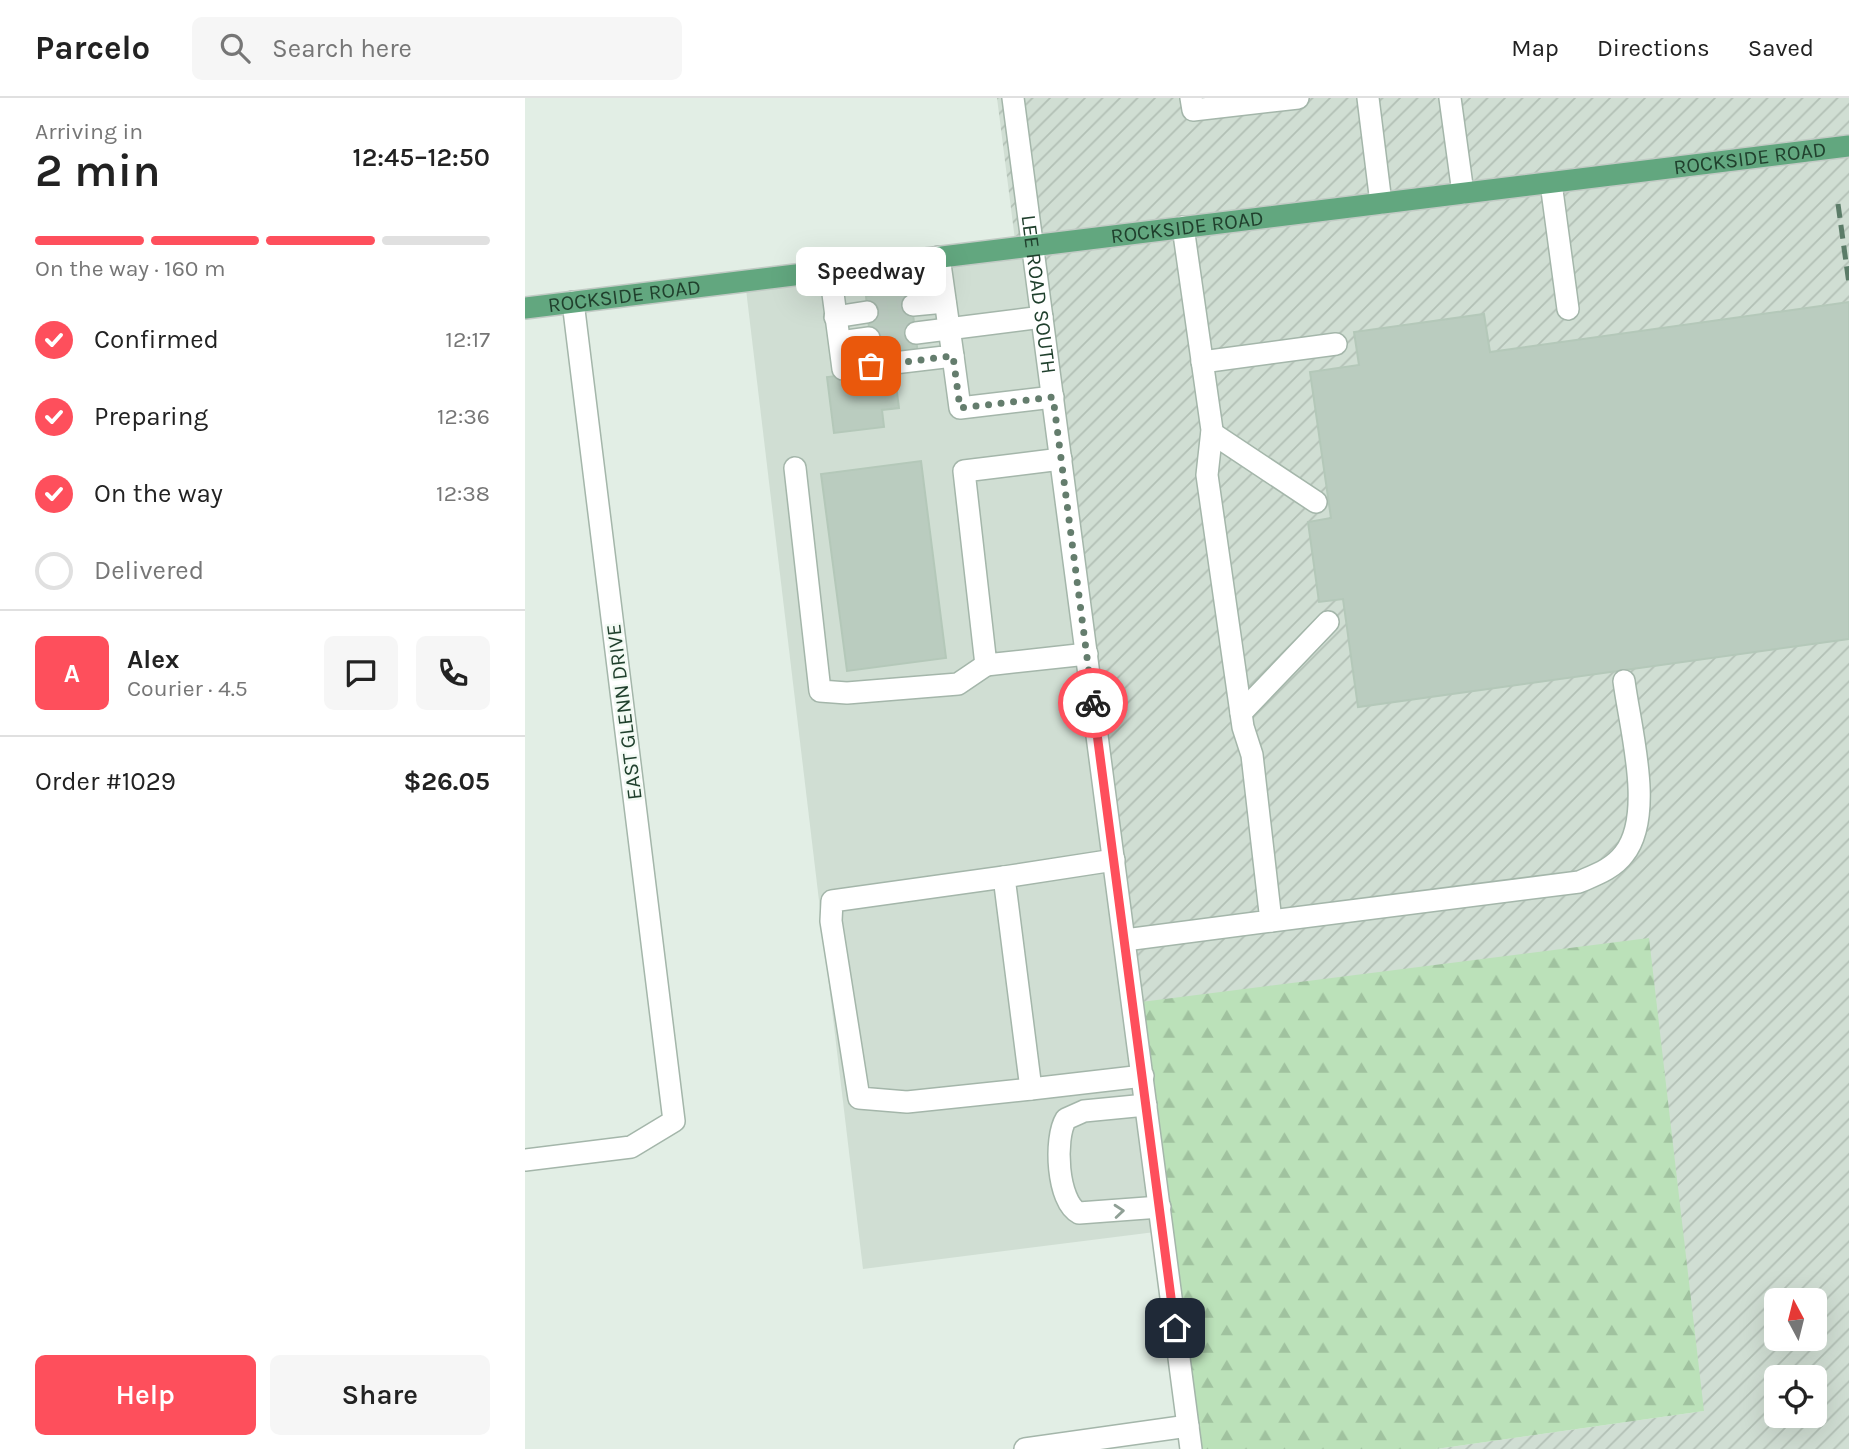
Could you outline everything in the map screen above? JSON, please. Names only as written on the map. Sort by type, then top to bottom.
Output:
[{"type":"main road","name":"ROCKSIDE ROAD","points":[[525,308],[1849,146]]},
{"type":"street","name":"LEE ROAD SOUTH","points":[[1013,98],[1191,1449]]},
{"type":"street","points":[[1191,98],[1193,110],[1299,98]]},
{"type":"street","points":[[1368,98],[1381,203]]},
{"type":"street","points":[[1450,98],[1463,193]]},
{"type":"street","points":[[1551,183],[1568,309]]},
{"type":"street","points":[[1183,227],[1212,433],[1207,475],[1241,713],[1252,755],[1271,921]]},
{"type":"street","points":[[939,257],[960,408],[1053,397]]},
{"type":"street","points":[[830,271],[843,369],[953,356]]},
{"type":"street","name":"EAST GLENN DRIVE","points":[[525,1160],[631,1147],[674,1121],[573,302]]},
{"type":"street","points":[[913,305],[945,302]]},
{"type":"street","points":[[835,317],[867,312]]},
{"type":"street","points":[[916,333],[1042,317]]},
{"type":"street","points":[[839,342],[869,338]]},
{"type":"street","points":[[1202,362],[1336,344]]},
{"type":"street","points":[[1212,433],[1316,502]]},
{"type":"street","points":[[986,665],[964,471],[1061,459]]},
{"type":"street","points":[[795,468],[820,691],[847,693],[958,684],[986,665],[1087,654]]},
{"type":"street","points":[[1241,713],[1328,622]]},
{"type":"street","points":[[1125,940],[1579,882],[1612,866],[1629,845],[1640,816],[1623,681]]},
{"type":"street","points":[[1114,860],[832,901],[831,921],[859,1098],[907,1102],[1143,1076]]},
{"type":"street","points":[[1004,877],[1031,1090]]},
{"type":"street","points":[[1146,1105],[1084,1111],[1071,1116],[1062,1125],[1058,1138],[1063,1185],[1070,1207],[1079,1213],[1160,1207]]},
{"type":"street","points":[[1025,1449],[1188,1426]]},
{"type":"shaded area","points":[[997,98],[1849,98],[1849,1449],[1436,1449],[1704,1411],[1133,1003],[1033,246],[1016,248]]},
{"type":"shaded area","points":[[1033,246],[1163,1231],[863,1269],[745,281]]},
{"type":"green space","points":[[1649,938],[1704,1411],[1436,1449],[1191,1449],[1133,1003]]},
{"type":"building","points":[[910,290],[918,355],[872,361],[866,296]]},
{"type":"building","points":[[1849,302],[1849,639],[1358,707],[1343,599],[1319,602],[1308,522],[1331,518],[1310,372],[1359,365],[1354,332],[1484,314],[1490,352]]},
{"type":"building","points":[[894,369],[899,408],[882,410],[884,427],[834,433],[827,377]]},
{"type":"building","points":[[921,461],[946,658],[847,671],[821,474]]},
{"type":"tunnel","points":[[867,312],[913,305]]},
{"type":"tunnel","points":[[869,338],[916,333]]},
{"type":"railway","points":[[1838,204],[1849,284]]},
{"type":"way so far","points":[[871,366],[953,356],[960,408],[1053,397],[1093,703]]},
{"type":"place","name":"Speedway","points":[[871,366]]},
{"type":"route","points":[[1093,703],[1175,1328]]}]
